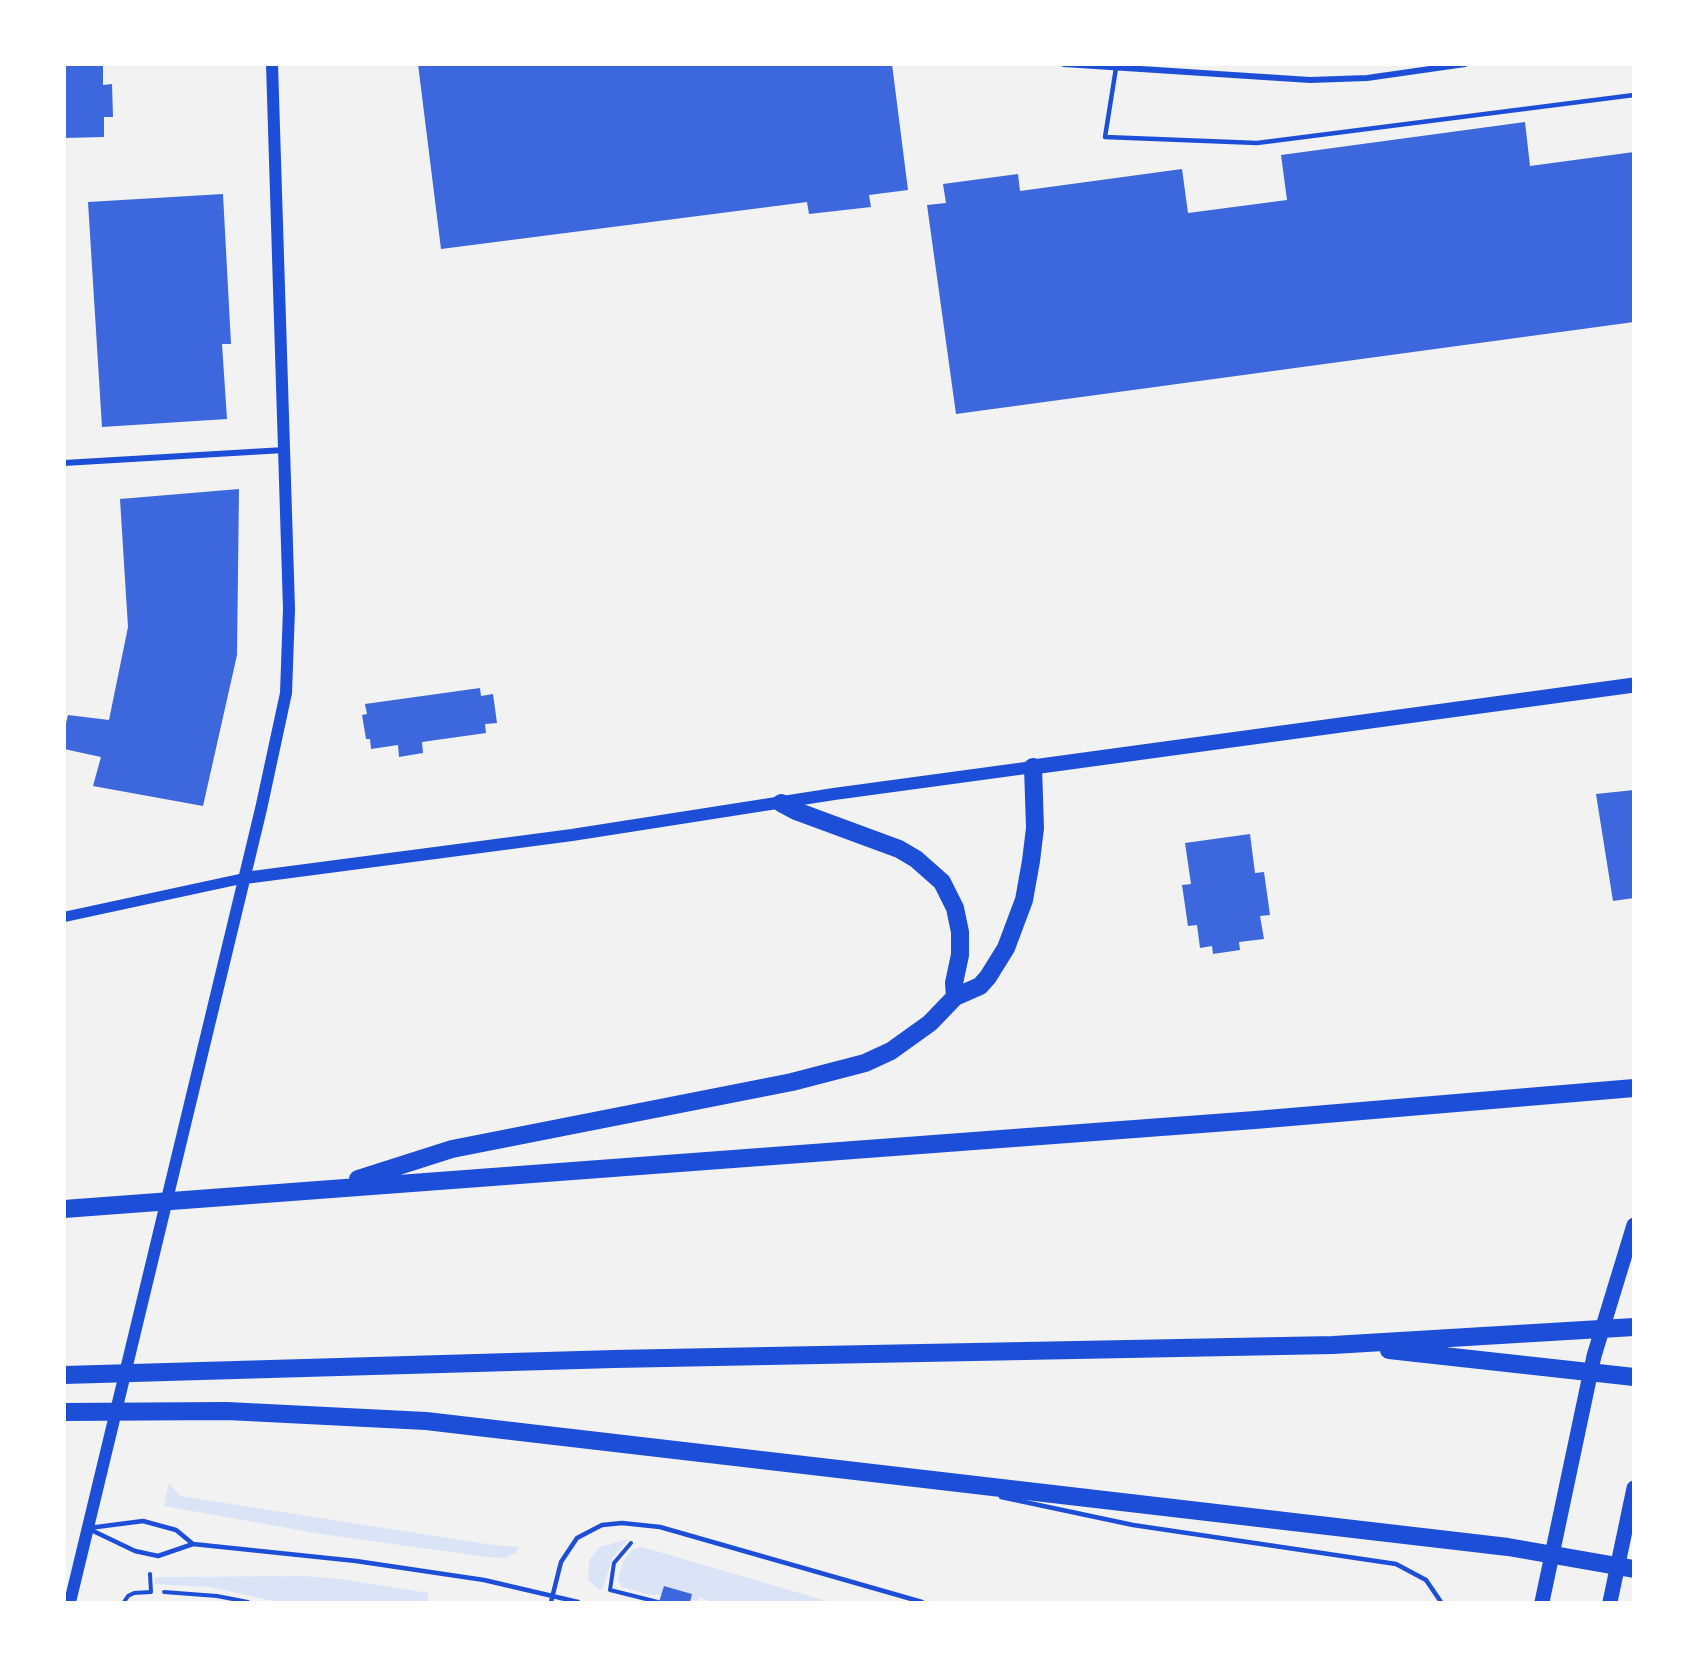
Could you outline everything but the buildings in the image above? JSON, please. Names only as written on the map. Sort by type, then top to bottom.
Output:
[{"type":"highway","points":[[341,1187],[393,1166],[452,1149],[837,1071],[891,1051],[930,1023],[955,997],[970,992],[988,977],[1016,925],[1031,861],[1035,828],[1033,768]]},
{"type":"highway","points":[[782,802],[796,811],[899,849],[916,859],[942,882],[955,908],[960,932],[960,955],[954,983],[955,997]]},
{"type":"highway","points":[[64,1209],[1255,1120],[1634,1088]]},
{"type":"highway","points":[[64,1375],[626,1359],[1334,1345],[1634,1327]]},
{"type":"highway","points":[[1334,1345],[1634,1377]]},
{"type":"highway","points":[[64,1412],[227,1411],[426,1421],[1553,1553],[1625,1567]]},
{"type":"main road","points":[[70,1602],[283,715],[290,630],[272,64]]},
{"type":"main road","points":[[245,878],[572,835],[782,802],[1634,685]]},
{"type":"main road","points":[[1542,1602],[1575,1438],[1599,1337],[1634,1225]]},
{"type":"main road","points":[[1610,1602],[1625,1567],[1634,1488]]},
{"type":"street","points":[[1064,64],[1329,80],[1394,75],[1465,64]]},
{"type":"street","points":[[64,463],[284,450]]},
{"type":"street","points":[[64,917],[245,878]]},
{"type":"lane","points":[[1116,68],[1105,137],[1257,143],[1634,94]]},
{"type":"lane","points":[[908,1477],[987,1494]]},
{"type":"lane","points":[[998,1496],[1133,1525],[1396,1564],[1426,1580],[1441,1602]]},
{"type":"lane","points":[[88,1528],[143,1521],[176,1530],[193,1544]]},
{"type":"lane","points":[[551,1602],[561,1562],[577,1538],[602,1525],[622,1523],[660,1527],[921,1602]]},
{"type":"lane","points":[[88,1528],[135,1551],[158,1556],[193,1544],[407,1567],[484,1580],[578,1602]]},
{"type":"path","points":[[641,1543],[630,1543],[614,1563],[610,1590],[658,1602]]},
{"type":"path","points":[[124,1602],[134,1593],[151,1592]]},
{"type":"path","points":[[164,1592],[217,1596],[248,1602]]},
{"type":"shaded area","points":[[169,1483],[180,1496],[493,1545],[519,1547],[516,1553],[504,1558],[487,1557],[321,1534],[164,1506]]},
{"type":"shaded area","points":[[628,1539],[613,1557],[602,1590],[598,1589],[588,1580],[589,1560],[600,1547]]},
{"type":"shaded area","points":[[640,1547],[830,1602],[712,1602],[700,1597],[698,1601],[690,1600],[692,1594],[665,1586],[662,1595],[650,1595],[622,1587],[618,1579],[623,1561],[632,1550]]},
{"type":"shaded area","points":[[304,1576],[340,1579],[429,1593],[427,1602],[278,1602],[210,1587],[154,1584],[156,1577]]}]
